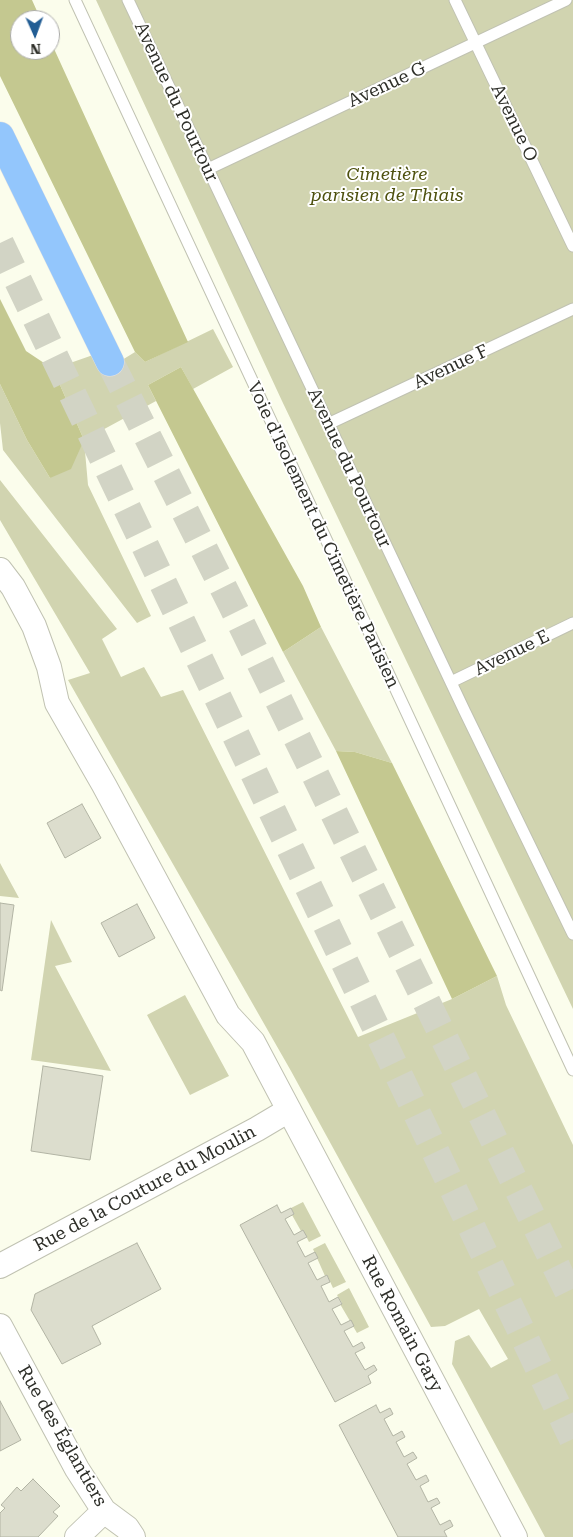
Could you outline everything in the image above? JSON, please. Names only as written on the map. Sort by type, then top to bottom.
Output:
[{"type":"highway","points":[[0,136],[110,362]]},
{"type":"street","name":"Rue Romain Gary","points":[[0,570],[13,587],[34,626],[49,667],[57,703],[104,785],[228,1015],[253,1042],[515,1537]]},
{"type":"street","name":"Rue de la Couture du Moulin","points":[[0,1266],[257,1129],[289,1110]]},
{"type":"street","name":"Rue des Églantiers","points":[[0,1326],[77,1469],[104,1511],[127,1528],[133,1537]]},
{"type":"street","points":[[76,1537],[104,1511]]},
{"type":"lane","name":"Voie d'Isolement du Cimetière Parisien","points":[[74,0],[573,1070]]},
{"type":"lane","name":"Avenue du Pourtour","points":[[128,0],[328,424],[573,934]]},
{"type":"lane","name":"Avenue O","points":[[455,0],[573,246]]},
{"type":"lane","name":"Avenue G","points":[[208,169],[566,0]]},
{"type":"lane","name":"Avenue F","points":[[328,424],[573,309]]},
{"type":"lane","name":"Avenue E","points":[[451,682],[573,623]]},
{"type":"green space","points":[[0,0],[32,0],[36,10],[10,10],[10,60],[59,60],[188,342],[145,362],[135,352],[0,76]]},
{"type":"green space","name":"Cimetière parisien de Thiais","points":[[96,0],[573,0],[573,1009],[282,401]]},
{"type":"green space","points":[[0,299],[26,351],[53,369],[84,440],[71,469],[50,478],[27,440],[0,384]]},
{"type":"green space","points":[[213,329],[233,367],[193,389],[181,367],[148,385],[156,401],[84,440],[53,369],[93,355],[101,373],[135,352],[145,362]]},
{"type":"green space","points":[[181,367],[303,586],[321,627],[283,652],[148,385]]},
{"type":"green space","points":[[0,384],[27,440],[50,478],[84,440],[88,485],[151,616],[137,623],[3,450],[0,423]]},
{"type":"green space","points":[[0,480],[117,629],[102,639],[121,677],[144,667],[161,697],[183,690],[358,1037],[452,999],[497,976],[506,1005],[573,1145],[573,1537],[545,1537],[452,1364],[455,1341],[469,1335],[491,1368],[508,1359],[479,1309],[445,1326],[431,1327],[291,1071],[68,680],[90,673],[0,520]]},
{"type":"green space","points":[[321,627],[392,763],[355,752],[336,751],[283,652]]},
{"type":"green space","points":[[336,751],[355,752],[392,763],[497,976],[452,999]]},
{"type":"green space","points":[[0,863],[19,898],[0,896]]},
{"type":"green space","points":[[51,920],[72,962],[55,966],[111,1071],[31,1060]]},
{"type":"green space","points":[[185,995],[229,1076],[190,1095],[147,1015]]},
{"type":"green space","points":[[303,1202],[321,1236],[309,1242],[292,1215],[294,1214],[291,1208]]},
{"type":"green space","points":[[325,1243],[346,1282],[333,1288],[327,1275],[325,1276],[313,1249]]},
{"type":"green space","points":[[349,1288],[369,1327],[357,1333],[340,1304],[342,1303],[337,1295]]},
{"type":"building","points":[[82,804],[101,838],[65,858],[47,823]]},
{"type":"building","points":[[0,903],[14,905],[2,991],[0,990]]},
{"type":"building","points":[[137,904],[155,938],[119,957],[101,923]]},
{"type":"building","points":[[43,1066],[103,1076],[90,1160],[31,1151]]},
{"type":"building","points":[[277,1205],[281,1213],[291,1208],[294,1214],[285,1219],[294,1235],[303,1230],[307,1237],[297,1242],[305,1257],[315,1252],[318,1258],[308,1263],[317,1280],[327,1275],[330,1282],[321,1286],[329,1302],[338,1297],[342,1304],[332,1309],[341,1325],[351,1320],[354,1326],[344,1331],[353,1347],[362,1342],[365,1348],[355,1353],[365,1370],[374,1365],[377,1370],[368,1376],[371,1383],[335,1402],[240,1225]]},
{"type":"building","points":[[137,1243],[161,1289],[92,1326],[101,1344],[62,1364],[31,1310],[35,1294]]},
{"type":"building","points":[[0,1401],[21,1440],[0,1451]]},
{"type":"building","points":[[376,1405],[380,1413],[390,1408],[393,1414],[384,1419],[393,1436],[402,1431],[405,1437],[396,1442],[404,1457],[413,1452],[417,1458],[407,1464],[416,1480],[426,1475],[429,1481],[420,1486],[428,1502],[437,1498],[440,1503],[431,1508],[440,1525],[450,1520],[453,1526],[444,1531],[447,1537],[398,1537],[339,1425]]},
{"type":"building","points":[[33,1479],[60,1506],[53,1512],[58,1516],[38,1537],[0,1537],[0,1513],[5,1508],[1,1505],[17,1487],[21,1491]]},
{"type":"tunnel","points":[[0,243],[573,1439]]},
{"type":"tunnel","points":[[110,362],[232,605],[573,1301]]}]
